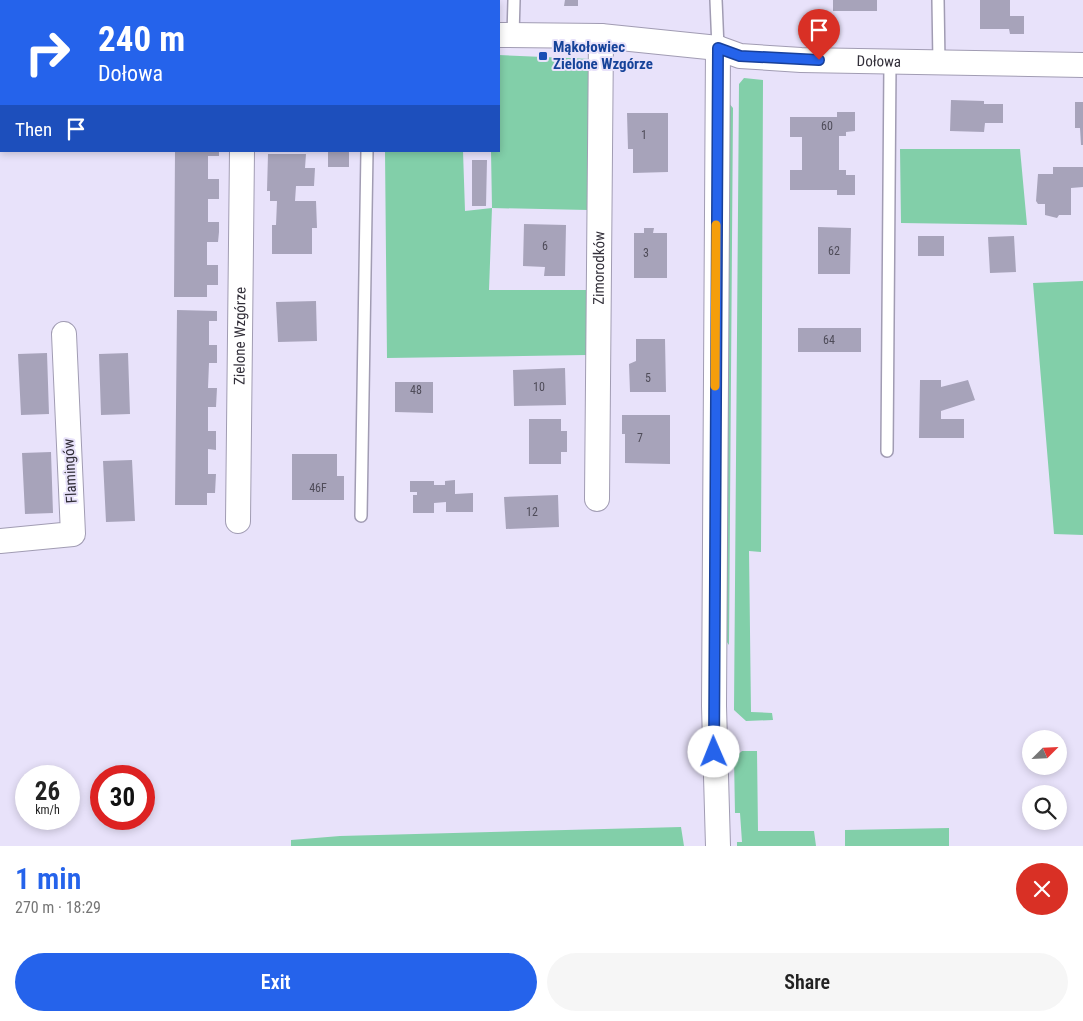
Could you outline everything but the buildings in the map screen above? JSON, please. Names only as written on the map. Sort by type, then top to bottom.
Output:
[{"type":"street","name":"Dołowa","points":[[506,35],[601,36],[718,48],[740,56],[890,62],[1083,66]]},
{"type":"street","name":"Zimorodków","points":[[597,499],[601,36]]},
{"type":"street","points":[[718,48],[714,706],[718,846]]},
{"type":"street","name":"Zielone Wzgórze","points":[[238,521],[242,152]]},
{"type":"street","name":"Flamingów","points":[[0,540],[73,534],[64,334]]},
{"type":"lane","points":[[506,35],[514,0]]},
{"type":"lane","points":[[716,0],[718,48]]},
{"type":"lane","points":[[938,0],[938,63]]},
{"type":"lane","points":[[887,451],[890,62]]},
{"type":"lane","points":[[361,516],[367,152]]},
{"type":"green space","points":[[500,55],[591,59],[588,210],[492,208],[491,152],[500,152]]},
{"type":"green space","points":[[744,78],[763,80],[761,552],[749,551],[751,712],[772,713],[773,720],[746,721],[734,710],[739,84]]},
{"type":"green space","points":[[727,101],[733,108],[729,645],[724,638]]},
{"type":"green space","points":[[900,149],[1020,149],[1027,225],[901,223]]},
{"type":"green space","points":[[385,152],[463,152],[465,211],[492,208],[489,290],[587,290],[586,355],[387,358]]},
{"type":"green space","points":[[1083,281],[1083,535],[1054,534],[1033,283]]},
{"type":"green space","points":[[742,751],[757,751],[758,831],[814,831],[816,846],[737,846],[737,842],[742,842],[740,813],[735,813],[734,758]]},
{"type":"green space","points":[[681,827],[684,846],[291,846],[291,840],[340,836]]},
{"type":"green space","points":[[949,828],[949,846],[845,846],[845,830]]},
{"type":"slow traffic","points":[[715,386],[716,225]]},
{"type":"place","name":"Mąkołowiec Zielone Wzgórze","points":[[543,56]]},
{"type":"route","points":[[714,752],[714,433],[718,48],[740,56],[819,60]]}]
